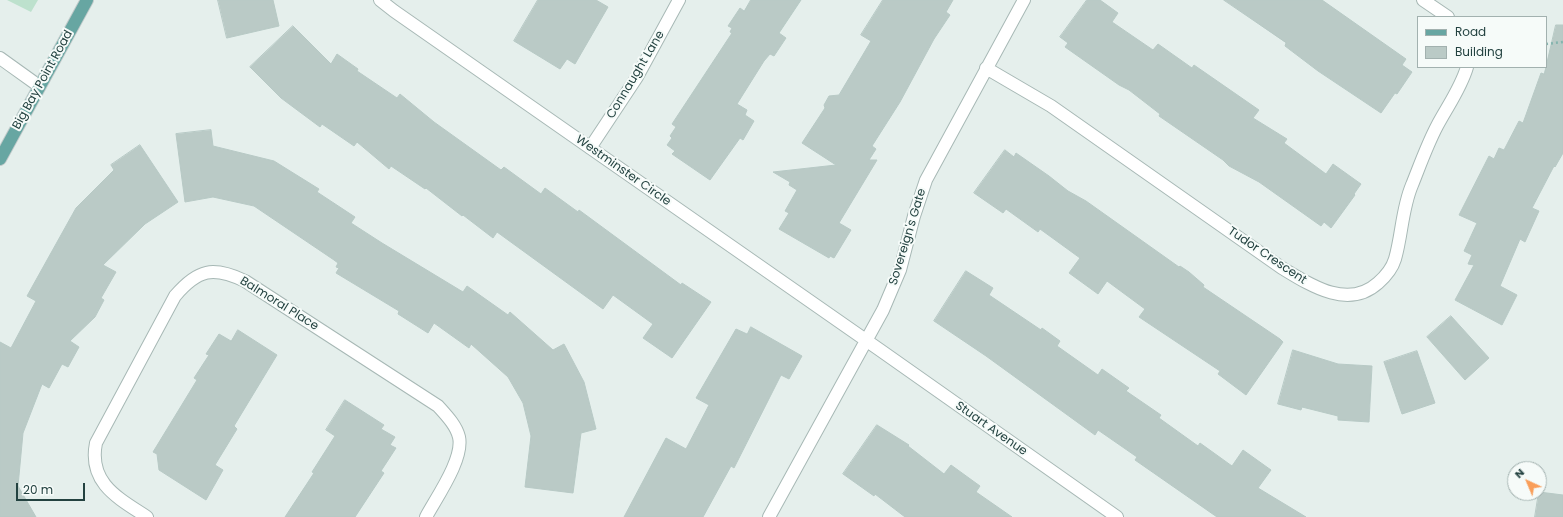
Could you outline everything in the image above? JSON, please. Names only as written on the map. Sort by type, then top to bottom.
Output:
[{"type":"main road","name":"Big Bay Point Road","points":[[0,159],[87,0]]},
{"type":"street","name":"Westminster Circle","points":[[380,0],[866,341]]},
{"type":"street","name":"Connaught Lane","points":[[590,148],[637,77],[679,0]]},
{"type":"street","name":"Sovereign's Gate","points":[[769,517],[883,310],[907,249],[914,216],[926,180],[1024,0]]},
{"type":"street","points":[[1423,0],[1447,16]]},
{"type":"street","points":[[0,58],[39,86]]},
{"type":"street","name":"Tudor Crescent","points":[[986,68],[1051,106],[1282,268],[1309,284],[1337,295],[1356,295],[1373,287],[1387,275],[1395,260],[1411,187],[1436,129],[1464,78],[1468,68]]},
{"type":"street","name":"Balmoral Place","points":[[147,517],[113,495],[104,483],[95,465],[96,443],[175,296],[197,275],[213,271],[230,274],[245,281],[438,406],[449,418],[459,438],[458,454],[456,461],[426,517]]},
{"type":"street","name":"Stuart Avenue","points":[[866,341],[1116,517]]},
{"type":"path","points":[[1547,44],[1563,42]]},
{"type":"green space","points":[[7,0],[38,0],[31,12]]},
{"type":"building","points":[[218,0],[273,0],[279,26],[227,38]]},
{"type":"building","points":[[538,0],[596,0],[608,7],[575,64],[567,59],[560,69],[514,41]]},
{"type":"building","points":[[751,0],[801,0],[779,33],[786,38],[774,56],[770,54],[764,61],[737,104],[747,110],[745,115],[754,121],[743,140],[740,138],[710,180],[672,154],[675,151],[667,145],[672,138],[670,136],[676,127],[672,124],[732,33],[730,32],[732,28],[728,26],[740,8],[744,11]]},
{"type":"building","points":[[883,0],[953,0],[946,12],[950,15],[934,39],[900,102],[872,146],[876,149],[869,160],[877,160],[839,223],[851,230],[834,258],[830,256],[829,258],[779,229],[789,213],[785,211],[797,190],[789,185],[790,182],[773,172],[836,165],[802,143],[825,108],[824,105],[829,96],[839,95],[871,41],[861,35]]},
{"type":"building","points":[[1087,0],[1100,0],[1118,13],[1112,22],[1153,50],[1158,44],[1192,68],[1194,65],[1259,110],[1253,118],[1287,139],[1284,143],[1326,174],[1333,164],[1361,184],[1354,194],[1355,195],[1331,228],[1324,222],[1321,226],[1259,182],[1229,166],[1223,160],[1159,116],[1160,114],[1129,90],[1119,85],[1065,47],[1068,43],[1060,37]]},
{"type":"building","points":[[1224,0],[1322,0],[1406,59],[1402,65],[1412,72],[1397,94],[1395,93],[1381,113],[1318,71],[1285,46],[1286,43]]},
{"type":"building","points":[[1556,25],[1563,25],[1563,153],[1555,167],[1554,166],[1532,208],[1539,211],[1525,242],[1520,239],[1500,286],[1517,295],[1502,325],[1455,300],[1474,265],[1468,264],[1472,255],[1464,251],[1477,223],[1459,215],[1489,156],[1494,159],[1499,148],[1504,150],[1519,121],[1523,123],[1541,73],[1544,74],[1545,68],[1547,68],[1547,62]]},
{"type":"building","points":[[293,26],[331,64],[337,54],[358,69],[357,71],[397,98],[400,94],[434,122],[501,170],[504,167],[541,194],[545,188],[578,212],[579,210],[681,285],[682,283],[711,302],[672,358],[643,338],[653,324],[613,295],[603,309],[497,232],[493,238],[426,188],[425,189],[391,166],[389,169],[357,142],[354,146],[322,124],[320,127],[281,98],[250,67]]},
{"type":"building","points":[[211,130],[213,146],[274,161],[319,189],[317,192],[355,217],[351,223],[382,243],[463,292],[467,286],[508,315],[510,312],[553,350],[564,344],[584,382],[596,429],[581,433],[573,493],[525,487],[531,436],[523,403],[508,377],[471,344],[469,348],[434,323],[428,333],[398,314],[399,311],[336,273],[339,268],[336,267],[338,263],[334,260],[254,206],[213,197],[185,202],[176,134]]},
{"type":"building","points":[[140,145],[178,202],[145,224],[103,265],[116,272],[101,298],[104,300],[95,317],[70,341],[79,347],[68,367],[62,364],[49,388],[42,384],[23,433],[18,486],[36,517],[0,517],[0,342],[11,348],[36,301],[27,296],[76,208],[114,170],[111,165]]},
{"type":"building","points":[[1005,150],[1014,157],[1016,153],[1068,191],[1086,201],[1179,267],[1180,266],[1189,272],[1204,285],[1203,287],[1283,342],[1246,395],[1218,374],[1220,371],[1139,317],[1145,309],[1107,281],[1098,294],[1069,273],[1080,258],[1040,229],[1038,232],[1006,209],[1003,213],[974,193]]},
{"type":"building","points":[[966,271],[993,288],[989,295],[1060,341],[1057,346],[1098,375],[1102,369],[1129,388],[1126,391],[1161,415],[1159,418],[1198,446],[1200,443],[1232,466],[1243,450],[1271,470],[1258,488],[1306,517],[1217,517],[1135,460],[1137,457],[1098,430],[1095,435],[986,356],[934,321]]},
{"type":"building","points":[[1451,316],[1489,358],[1465,380],[1427,337]]},
{"type":"building","points":[[751,327],[802,356],[789,379],[781,375],[734,468],[731,466],[703,517],[624,517],[666,438],[686,449],[709,405],[696,398],[736,329],[747,334]]},
{"type":"building","points":[[238,330],[277,355],[234,426],[237,429],[215,465],[223,470],[206,500],[159,470],[157,454],[153,452],[197,380],[194,378],[209,355],[206,354],[219,334],[231,341]]},
{"type":"building","points":[[1293,350],[1338,364],[1372,366],[1369,422],[1338,420],[1338,416],[1302,407],[1301,410],[1278,404]]},
{"type":"building","points":[[1417,351],[1435,403],[1402,414],[1384,362]]},
{"type":"building","points":[[345,400],[384,425],[381,429],[395,437],[390,445],[396,448],[381,471],[384,473],[355,517],[285,517],[314,473],[312,472],[335,436],[326,430]]},
{"type":"building","points":[[877,425],[909,445],[908,446],[944,474],[951,465],[980,486],[976,492],[1012,517],[905,517],[875,494],[874,496],[843,474]]},
{"type":"building","points":[[1547,493],[1563,495],[1563,517],[1535,517],[1538,501],[1547,501]]}]
